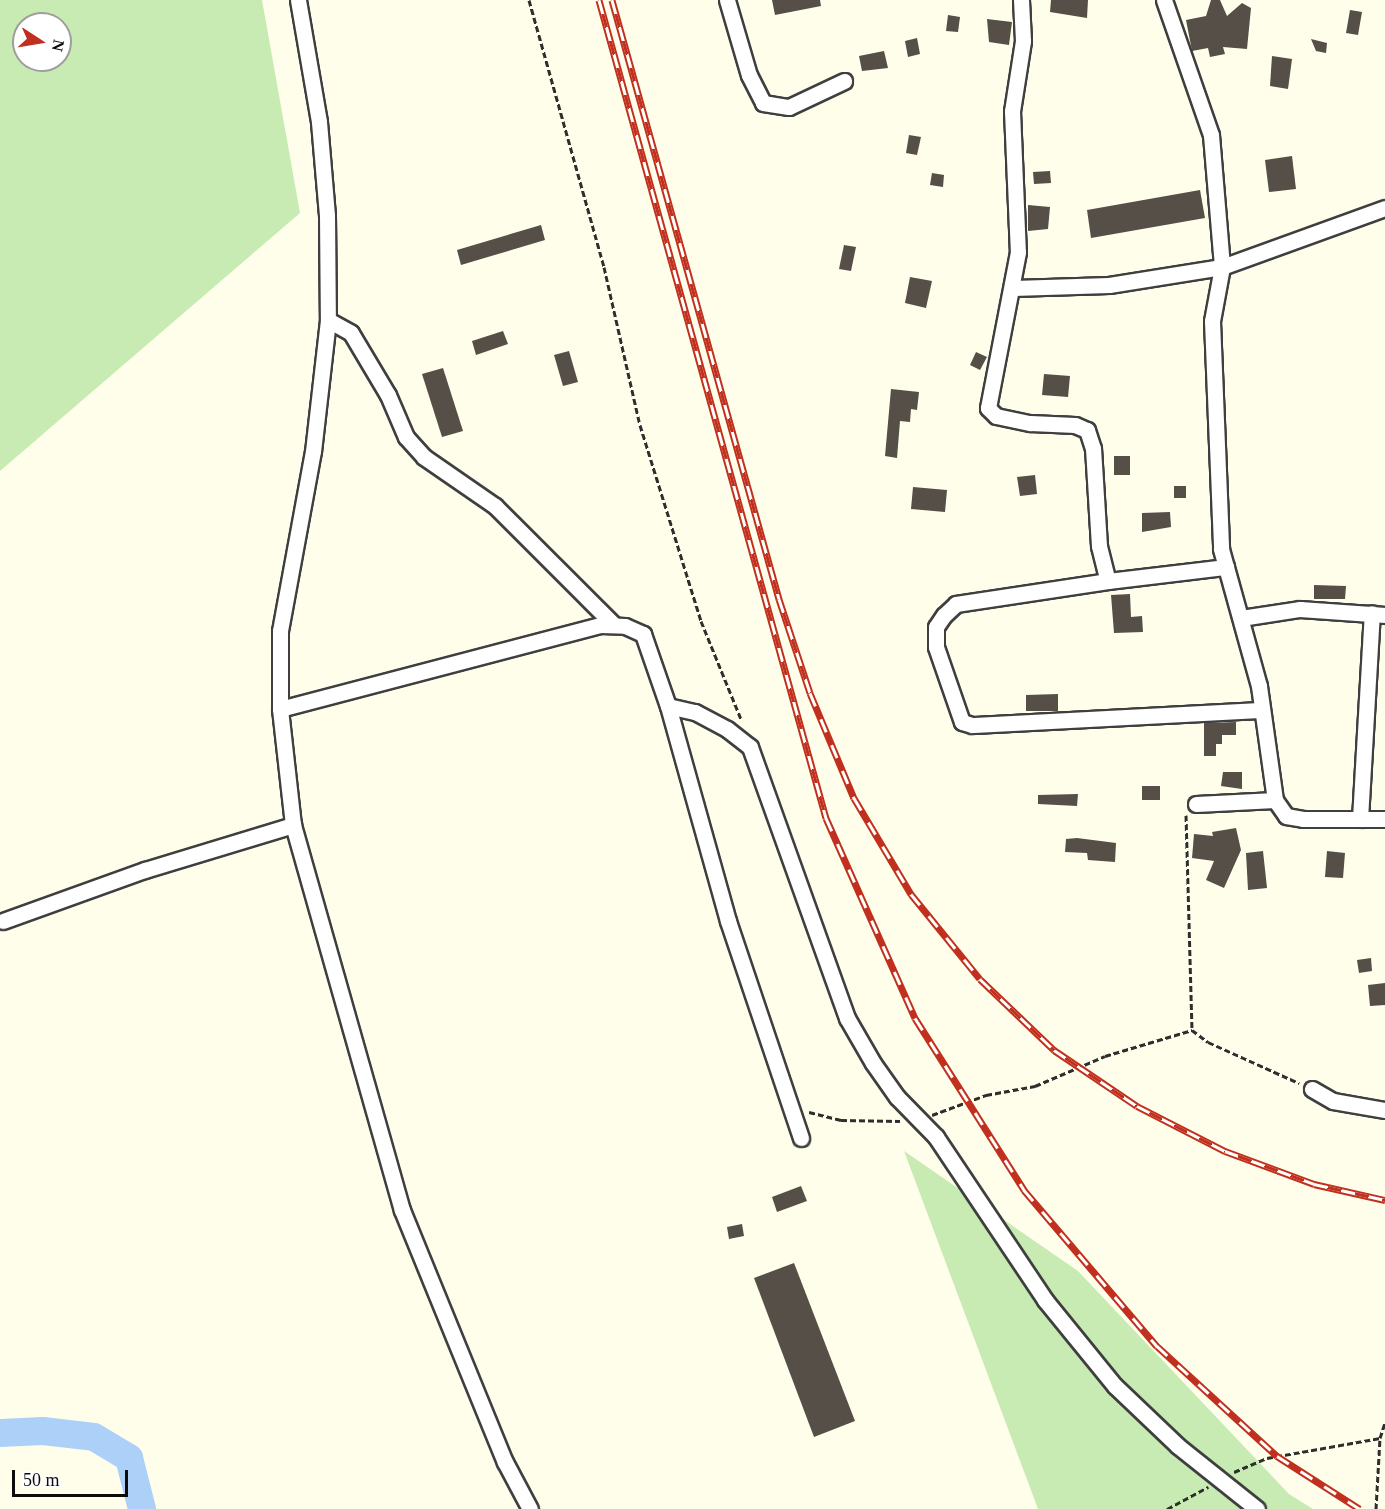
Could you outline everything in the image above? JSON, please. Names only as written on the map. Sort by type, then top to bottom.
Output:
[{"type":"street","points":[[298,0],[319,122],[327,215],[328,320],[313,451],[280,631],[280,709],[293,825],[402,1210],[496,1443],[530,1509]]},
{"type":"street","points":[[727,0],[749,75],[763,103],[789,107],[844,81]]},
{"type":"street","points":[[1021,0],[1023,41],[1012,111],[1018,252],[1013,288],[988,408],[996,416],[1030,423],[1075,425],[1087,430],[1093,448],[1099,546],[1108,581]]},
{"type":"street","points":[[1164,0],[1211,135],[1222,267],[1212,321],[1221,549],[1241,618],[1262,710],[1275,800],[1286,816],[1385,819]]},
{"type":"street","points":[[1013,288],[1109,285],[1222,267],[1385,208]]},
{"type":"street","points":[[328,320],[351,333],[388,395],[406,437],[424,457],[495,506],[613,624],[643,634],[668,706],[728,921],[801,1138]]},
{"type":"street","points":[[1226,567],[1108,581],[956,604],[944,615],[936,627],[936,647],[962,722],[972,725],[1262,710]]},
{"type":"street","points":[[1241,618],[1300,609],[1378,614],[1360,819]]},
{"type":"street","points":[[280,709],[613,624]]},
{"type":"street","points":[[668,706],[703,717],[750,747],[847,1018],[897,1097],[936,1137],[1046,1300],[1115,1386],[1257,1509]]},
{"type":"street","points":[[1196,804],[1275,800]]},
{"type":"street","points":[[3,921],[145,870],[293,825]]},
{"type":"street","points":[[1312,1089],[1334,1101],[1385,1110]]},
{"type":"path","points":[[529,0],[604,267],[640,425],[701,621],[729,682],[750,747]]},
{"type":"path","points":[[1192,1030],[1184,825],[1187,811],[1196,804]]},
{"type":"path","points":[[790,1105],[841,1120],[920,1121],[987,1095],[1035,1086],[1106,1056],[1192,1030]]},
{"type":"path","points":[[1192,1030],[1208,1042],[1312,1089]]},
{"type":"path","points":[[1376,1509],[1380,1438],[1385,1423]]},
{"type":"path","points":[[1167,1509],[1267,1458],[1380,1438]]},
{"type":"green space","points":[[0,0],[262,0],[300,213],[0,471]]},
{"type":"green space","points":[[904,1151],[1078,1271],[1289,1494],[1313,1509],[1038,1509]]},
{"type":"building","points":[[772,0],[820,0],[821,6],[775,15]]},
{"type":"building","points":[[1051,0],[1088,0],[1087,18],[1050,12]]},
{"type":"building","points":[[1211,0],[1220,0],[1227,16],[1242,3],[1251,8],[1247,49],[1223,47],[1225,54],[1210,57],[1208,48],[1192,51],[1186,20],[1206,16]]},
{"type":"building","points":[[1350,10],[1362,12],[1358,35],[1346,33]]},
{"type":"building","points":[[948,15],[960,17],[958,32],[946,31]]},
{"type":"building","points":[[987,19],[1012,22],[1009,45],[989,42]]},
{"type":"building","points":[[917,38],[920,54],[908,57],[905,41]]},
{"type":"building","points":[[1311,39],[1327,43],[1326,53],[1316,51]]},
{"type":"building","points":[[884,51],[888,68],[862,71],[859,56]]},
{"type":"building","points":[[1272,56],[1292,59],[1288,89],[1270,86]]},
{"type":"building","points":[[909,135],[921,137],[917,155],[906,153]]},
{"type":"building","points":[[1292,156],[1296,189],[1269,192],[1265,160]]},
{"type":"building","points":[[1050,171],[1051,183],[1034,184],[1033,172]]},
{"type":"building","points":[[932,173],[944,175],[943,187],[930,185]]},
{"type":"building","points":[[1200,190],[1205,218],[1091,238],[1087,210]]},
{"type":"building","points":[[1028,205],[1050,207],[1048,229],[1028,231]]},
{"type":"building","points":[[541,225],[545,240],[461,265],[457,250]]},
{"type":"building","points":[[844,245],[856,247],[851,271],[839,269]]},
{"type":"building","points":[[910,277],[932,281],[926,308],[905,303]]},
{"type":"building","points":[[503,331],[508,344],[476,355],[472,341]]},
{"type":"building","points":[[569,351],[578,382],[563,386],[554,355]]},
{"type":"building","points":[[976,352],[987,357],[980,370],[970,365]]},
{"type":"building","points":[[443,368],[463,431],[442,437],[422,374]]},
{"type":"building","points":[[1044,374],[1070,376],[1068,397],[1042,395]]},
{"type":"building","points":[[891,389],[919,392],[917,410],[911,409],[910,422],[900,421],[897,458],[885,456]]},
{"type":"building","points":[[1114,456],[1130,456],[1130,475],[1114,475]]},
{"type":"building","points":[[1035,475],[1037,494],[1020,496],[1017,477]]},
{"type":"building","points":[[1174,486],[1186,486],[1186,498],[1174,498]]},
{"type":"building","points":[[913,487],[947,490],[945,512],[911,509]]},
{"type":"building","points":[[1170,512],[1171,527],[1142,532],[1142,513]]},
{"type":"building","points":[[1314,585],[1346,586],[1345,599],[1314,599]]},
{"type":"building","points":[[1130,594],[1131,617],[1142,616],[1143,632],[1114,633],[1111,595]]},
{"type":"building","points":[[1058,694],[1058,711],[1026,711],[1026,695]]},
{"type":"building","points":[[1236,722],[1236,735],[1222,735],[1222,744],[1216,744],[1216,756],[1204,756],[1204,723]]},
{"type":"building","points":[[1223,772],[1242,772],[1242,789],[1221,786]]},
{"type":"building","points":[[1142,786],[1160,786],[1160,800],[1142,800]]},
{"type":"building","points":[[1078,794],[1077,806],[1038,804],[1038,795]]},
{"type":"building","points":[[1236,828],[1241,850],[1224,888],[1206,880],[1214,861],[1192,858],[1194,834],[1213,836],[1212,832]]},
{"type":"building","points":[[1077,838],[1116,843],[1115,862],[1088,860],[1087,853],[1065,852],[1066,839]]},
{"type":"building","points":[[1263,851],[1267,888],[1248,890],[1246,853]]},
{"type":"building","points":[[1327,851],[1345,853],[1343,878],[1325,877]]},
{"type":"building","points":[[1371,958],[1372,971],[1359,973],[1357,960]]},
{"type":"building","points":[[1385,983],[1385,1005],[1370,1006],[1368,985]]},
{"type":"building","points":[[801,1186],[807,1201],[777,1212],[772,1197]]},
{"type":"building","points":[[742,1224],[744,1236],[729,1239],[727,1227]]},
{"type":"building","points":[[794,1263],[855,1421],[814,1437],[754,1278]]},
{"type":"waterway","points":[[0,1433],[43,1431],[94,1437],[129,1458],[142,1509]]},
{"type":"railway","points":[[599,0],[826,818],[915,1018],[1024,1190],[1157,1346],[1277,1456],[1360,1509]]},
{"type":"railway","points":[[612,0],[779,599],[810,693],[854,798],[911,894],[980,979],[1054,1050],[1137,1106],[1225,1151],[1314,1184],[1385,1200]]}]
